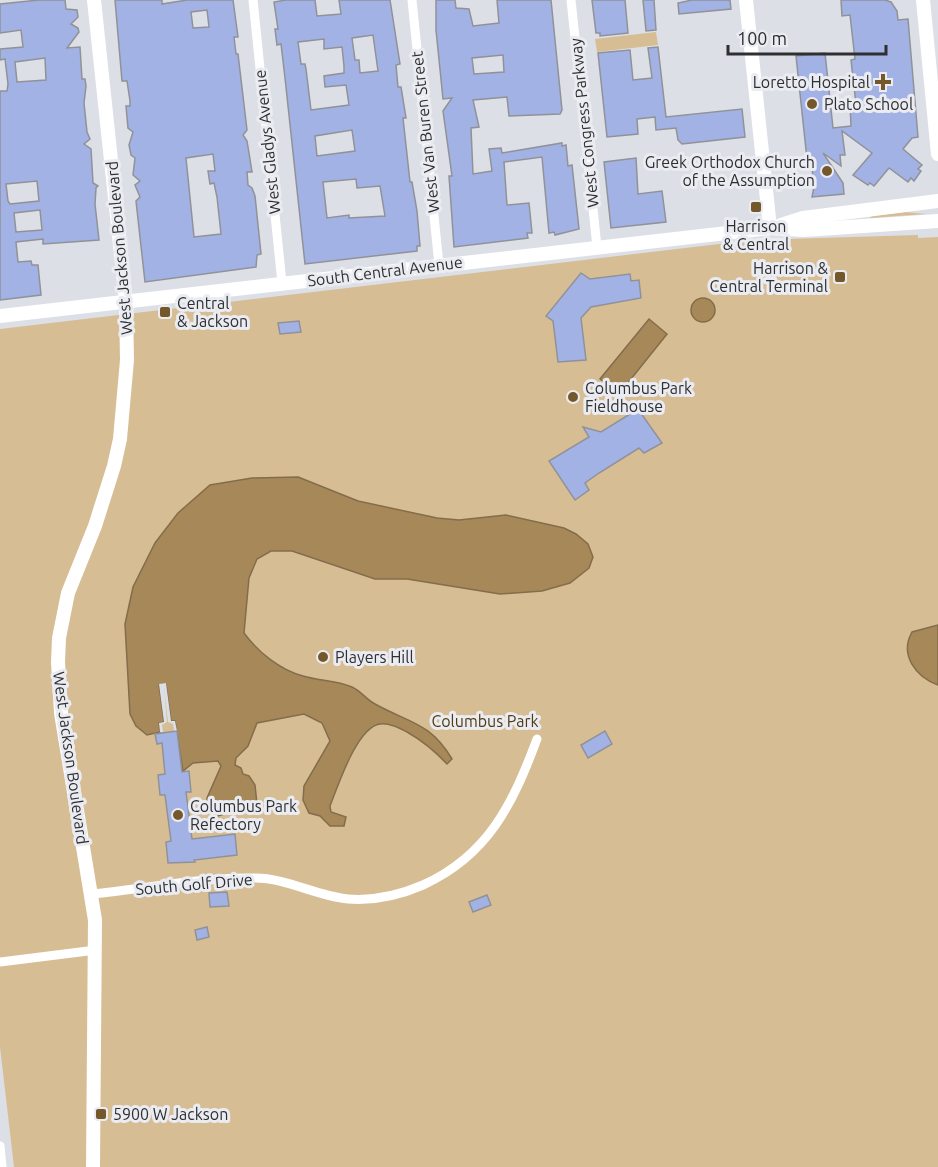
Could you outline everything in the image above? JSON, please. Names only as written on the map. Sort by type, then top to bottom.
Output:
[{"type":"street","name":"West Jackson Boulevard","points":[[93,1167],[96,951],[92,894],[61,713],[58,674],[59,638],[68,593],[106,495],[120,439],[127,360],[126,302],[94,0]]},
{"type":"street","name":"West Gladys Avenue","points":[[253,0],[282,283]]},
{"type":"street","name":"West Van Buren Street","points":[[412,0],[439,265]]},
{"type":"street","name":"West Congress Parkway","points":[[571,0],[597,246]]},
{"type":"street","points":[[746,0],[770,228]]},
{"type":"street","points":[[923,0],[938,154]]},
{"type":"street","name":"South Central Avenue","points":[[770,228],[804,218],[938,201]]},
{"type":"street","name":"South Central Avenue","points":[[0,316],[770,228],[804,230],[938,221]]},
{"type":"street","name":"South Golf Drive","points":[[92,894],[257,878],[348,899],[375,898],[409,891],[459,866],[478,849],[508,806],[537,739]]},
{"type":"street","points":[[0,962],[96,951]]},
{"type":"street","points":[[0,1146],[2,1167]]},
{"type":"green space","points":[[656,32],[658,45],[597,52],[595,39]]},
{"type":"green space","points":[[905,212],[926,214],[870,218],[872,216]]},
{"type":"green space","name":"Columbus Park","points":[[918,235],[918,238],[938,237],[938,1167],[14,1167],[0,1047],[0,329],[753,240]]},
{"type":"shaded area","points":[[703,298],[712,301],[715,310],[712,319],[703,322],[694,319],[691,310],[694,301]]},
{"type":"shaded area","points":[[649,319],[667,334],[619,394],[600,379]]},
{"type":"shaded area","points":[[298,477],[358,501],[437,518],[459,520],[506,515],[564,528],[588,544],[593,557],[589,568],[570,583],[542,591],[500,594],[407,579],[375,579],[292,551],[271,551],[257,559],[249,578],[244,633],[256,647],[278,665],[294,673],[346,685],[375,704],[427,730],[452,759],[447,764],[423,742],[394,726],[380,724],[372,728],[364,735],[349,759],[330,806],[331,812],[346,817],[344,826],[330,826],[320,816],[309,813],[303,800],[304,786],[330,741],[322,723],[304,714],[257,723],[248,746],[236,758],[235,765],[241,768],[243,774],[249,776],[255,785],[257,804],[215,817],[207,809],[207,798],[221,766],[218,761],[193,763],[183,771],[175,721],[171,721],[166,684],[159,685],[164,722],[159,723],[160,732],[147,735],[136,726],[130,714],[125,624],[133,587],[155,543],[178,513],[210,485],[252,478]]},
{"type":"shaded area","points":[[938,625],[938,685],[917,671],[907,649],[912,632]]},
{"type":"pier","points":[[166,683],[171,721],[175,721],[177,731],[174,731],[173,724],[168,722],[164,687],[167,722],[162,725],[163,732],[160,732],[159,723],[164,722],[159,684]]},
{"type":"building","points":[[65,0],[66,9],[77,10],[78,17],[71,24],[78,28],[79,32],[67,48],[80,47],[82,79],[85,79],[86,86],[84,103],[87,132],[90,139],[84,144],[91,149],[93,183],[98,186],[95,204],[99,240],[43,244],[43,239],[16,242],[18,262],[31,261],[32,265],[38,265],[41,295],[0,300],[0,91],[7,91],[8,84],[5,59],[0,60],[0,49],[23,47],[21,30],[0,33],[0,4]],"holes":[[[45,58],[46,80],[17,82],[15,62]],[[37,181],[39,201],[10,204],[6,184]],[[40,210],[42,230],[16,232],[14,213]]]},
{"type":"building","points":[[115,0],[162,0],[162,4],[187,0],[233,0],[238,37],[234,37],[247,130],[243,135],[247,141],[252,172],[247,172],[248,185],[255,196],[261,254],[257,255],[256,267],[145,282],[136,201],[140,197],[135,185],[140,181],[133,175],[135,158],[131,155],[129,145],[133,132],[128,128],[126,106],[130,106],[130,101],[127,81],[122,81]],"holes":[[[207,10],[209,27],[193,28],[191,12]],[[213,154],[215,171],[208,171],[210,184],[214,183],[217,197],[221,234],[194,237],[186,158]]]},
{"type":"building","points":[[315,0],[317,16],[341,14],[339,0],[390,0],[400,64],[396,65],[398,87],[401,87],[406,118],[403,118],[410,182],[412,182],[417,211],[420,246],[417,246],[417,251],[305,264],[281,44],[277,45],[275,29],[278,29],[274,2]],"holes":[[[373,35],[378,71],[360,73],[359,60],[355,60],[352,38]],[[324,39],[324,49],[342,47],[344,73],[324,76],[325,87],[346,85],[349,105],[311,110],[306,69],[305,64],[301,64],[298,42]],[[352,130],[355,151],[317,156],[315,136]],[[356,179],[357,188],[380,186],[385,216],[349,218],[349,215],[327,218],[323,182]]]},
{"type":"building","points":[[436,0],[455,0],[456,8],[469,9],[473,26],[499,23],[497,0],[551,0],[562,110],[560,114],[509,116],[507,97],[473,100],[479,127],[471,128],[473,174],[492,171],[489,149],[501,148],[502,153],[562,143],[562,146],[566,145],[568,166],[572,165],[579,229],[555,235],[554,232],[549,233],[542,157],[504,162],[507,205],[529,203],[532,233],[527,233],[528,238],[454,247],[449,176],[452,176],[443,111],[452,98],[443,99],[436,30]],"holes":[[[503,55],[504,72],[474,74],[472,58]]]},
{"type":"building","points":[[592,0],[625,0],[628,33],[600,36],[600,33],[596,33]]},
{"type":"building","points":[[643,0],[654,0],[656,30],[646,31]]},
{"type":"building","points":[[692,0],[730,0],[731,9],[679,14],[678,3]]},
{"type":"building","name":"Loretto Hospital","points":[[841,0],[885,0],[891,2],[897,11],[898,20],[908,19],[918,137],[912,138],[903,149],[922,165],[914,181],[911,178],[908,182],[889,168],[874,186],[870,183],[868,185],[853,175],[872,153],[842,131],[845,155],[840,155],[841,166],[823,153],[843,183],[844,194],[812,197],[814,187],[811,159],[807,159],[796,56],[825,53],[833,128],[851,126],[850,105],[856,104],[851,60],[855,59],[850,15],[842,16]]},
{"type":"building","points":[[658,47],[666,117],[742,109],[745,137],[682,144],[678,140],[676,128],[656,130],[655,117],[637,119],[638,134],[607,137],[598,53],[630,50],[633,80],[652,78],[648,48]]},
{"type":"building","points":[[636,158],[638,194],[662,191],[666,222],[611,228],[604,162]]},
{"type":"building","points":[[581,273],[590,279],[630,274],[631,281],[639,280],[641,298],[591,307],[581,318],[586,360],[558,362],[553,321],[546,316]]},
{"type":"building","points":[[299,321],[301,332],[280,334],[278,323]]},
{"type":"building","points":[[638,409],[662,443],[644,453],[639,448],[599,473],[585,483],[589,490],[575,500],[549,461],[589,437],[583,427],[601,432]]},
{"type":"building","name":"Columbus Park Refectory","points":[[177,731],[182,772],[189,771],[191,792],[186,792],[192,839],[235,834],[237,855],[194,860],[195,862],[168,863],[166,842],[171,841],[165,795],[160,795],[158,775],[165,774],[162,743],[157,744],[155,734]]},
{"type":"building","points":[[605,731],[612,744],[588,758],[581,745]]},
{"type":"building","points":[[227,892],[229,906],[210,907],[209,893]]},
{"type":"building","points":[[487,895],[491,905],[473,912],[469,902]]},
{"type":"building","points":[[207,927],[209,937],[197,940],[195,930]]},
{"type":"place","name":"Loretto Hospital","points":[[883,82]]},
{"type":"place","name":"Plato School","points":[[812,104]]},
{"type":"place","name":"Greek Orthodox Church of the Assumption","points":[[827,171]]},
{"type":"place","name":"Harrison & Central","points":[[756,207]]},
{"type":"place","name":"Harrison & Central Terminal","points":[[840,277]]},
{"type":"place","name":"Central & Jackson","points":[[165,312]]},
{"type":"place","name":"Columbus Park Fieldhouse","points":[[573,397]]},
{"type":"place","name":"Players Hill","points":[[323,657]]},
{"type":"place","name":"Columbus Park Refectory","points":[[178,815]]},
{"type":"place","name":"5900 W Jackson","points":[[101,1114]]}]
